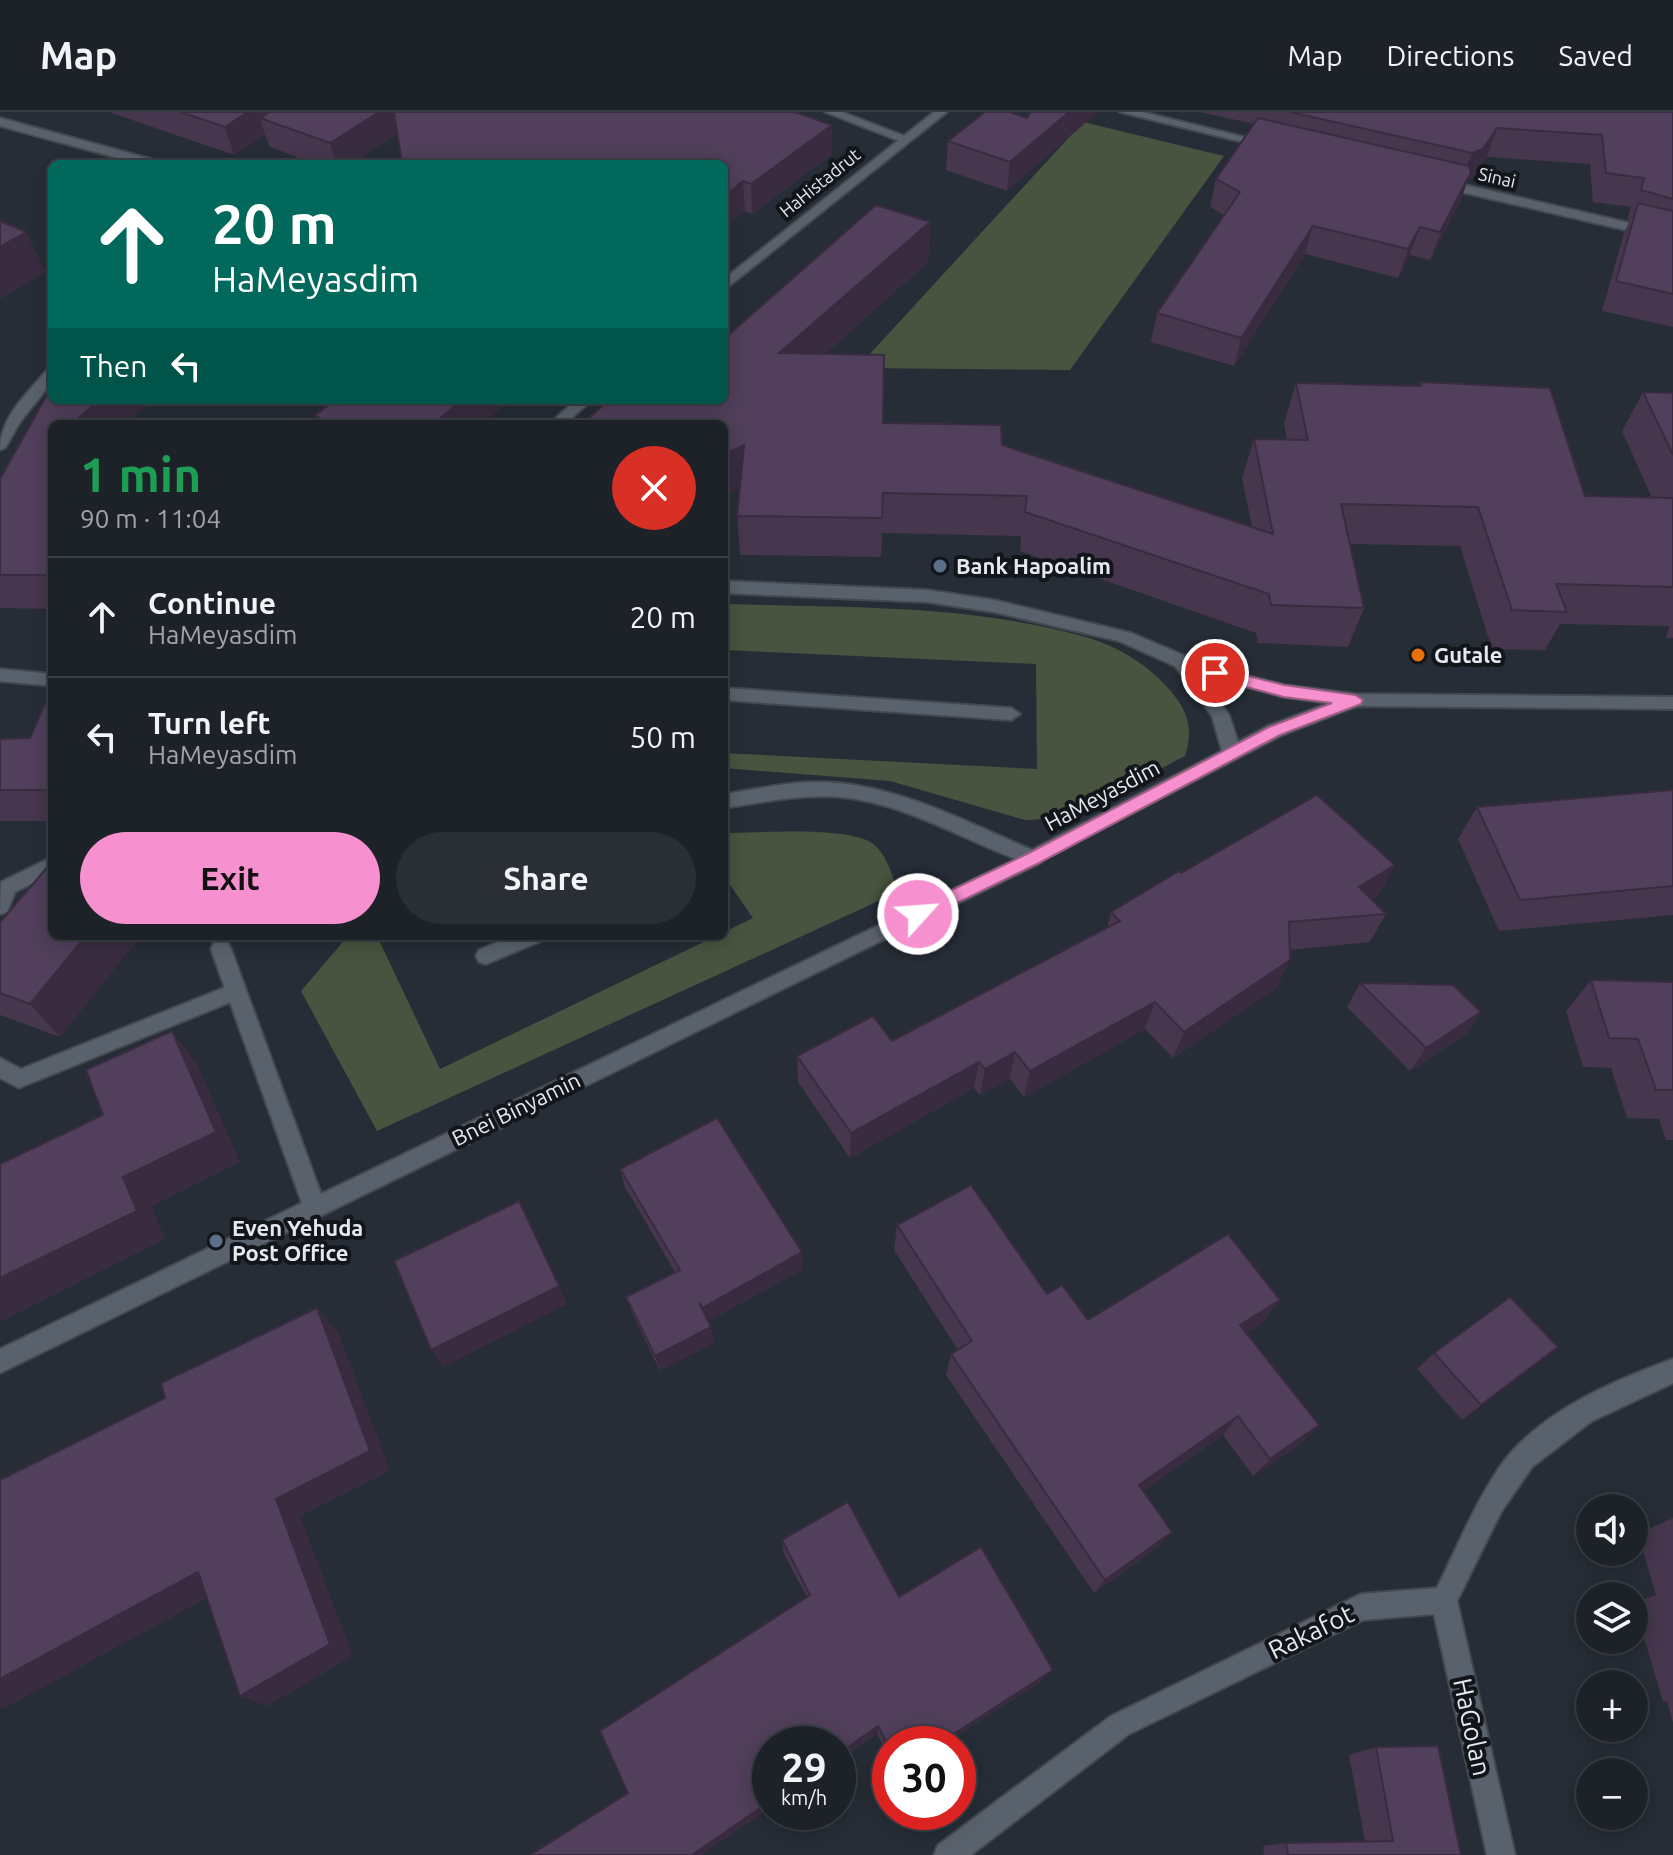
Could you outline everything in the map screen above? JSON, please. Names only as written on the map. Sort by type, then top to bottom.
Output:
[{"type":"street","points":[[831,112],[906,139]]},
{"type":"street","name":"HaHistadrut","points":[[728,283],[941,112]]},
{"type":"street","points":[[1126,112],[1278,147]]},
{"type":"street","points":[[0,122],[139,160]]},
{"type":"street","name":"Sinai","points":[[1430,181],[1673,237]]},
{"type":"street","points":[[0,445],[14,420],[48,378]]},
{"type":"street","points":[[561,420],[580,404]]},
{"type":"street","name":"HaMeyasdim","points":[[728,587],[927,596],[994,606],[1125,637],[1179,661],[1284,691],[1355,700],[1673,703]]},
{"type":"street","points":[[1179,661],[1222,713],[1230,737],[1231,754]]},
{"type":"street","points":[[0,675],[48,680]]},
{"type":"street","points":[[728,694],[1011,714]]},
{"type":"street","name":"HaMeyasdim","points":[[728,800],[817,789],[858,793],[900,805],[1033,858],[1274,731],[1355,700]]},
{"type":"street","name":"Bnei Binyamin","points":[[0,1361],[1033,858]]},
{"type":"street","points":[[0,906],[8,887],[48,866]]},
{"type":"street","points":[[486,956],[523,940]]},
{"type":"street","points":[[221,949],[315,1207]]},
{"type":"street","points":[[0,1067],[19,1079],[236,991]]},
{"type":"street","points":[[1444,1600],[1510,1474],[1547,1437],[1604,1402],[1673,1371]]},
{"type":"street","name":"Rakafot","points":[[948,1855],[1120,1725],[1361,1607],[1444,1600]]},
{"type":"street","name":"HaGolan","points":[[1444,1600],[1501,1855]]},
{"type":"green space","points":[[1083,122],[1224,156],[1070,370],[857,368]]},
{"type":"green space","points":[[728,604],[950,613],[1038,626],[1095,640],[1144,666],[1173,694],[1183,708],[1188,723],[1189,739],[1185,756],[1087,806],[1066,814],[1025,820],[890,781],[728,768],[728,753],[1037,769],[1036,664],[728,650]]},
{"type":"green space","points":[[823,832],[860,838],[872,843],[882,853],[898,892],[377,1131],[301,991],[345,940],[379,940],[440,1069],[708,940],[728,940],[728,930],[753,918],[728,882],[728,833]]},
{"type":"building","points":[[180,112],[248,112],[225,127]]},
{"type":"building","points":[[270,112],[379,112],[330,143],[260,118]]},
{"type":"building","points":[[394,112],[795,112],[832,125],[751,184],[743,181],[728,194],[728,160],[401,160]]},
{"type":"building","points":[[985,112],[1010,112],[1027,118],[1031,112],[1069,112],[1010,162],[948,141]]},
{"type":"building","points":[[1290,112],[1673,112],[1673,199],[1641,190],[1644,178],[1606,173],[1602,135],[1497,128],[1483,149],[1472,153]]},
{"type":"building","points":[[1258,118],[1469,166],[1471,172],[1440,232],[1420,227],[1408,249],[1313,226],[1241,338],[1157,313],[1240,192],[1216,179]]},
{"type":"building","points":[[1638,203],[1673,211],[1673,294],[1616,281]]},
{"type":"building","points":[[876,205],[930,222],[779,353],[884,355],[883,423],[1001,425],[1002,445],[1273,534],[1254,439],[1308,440],[1296,383],[1421,386],[1420,382],[1550,388],[1585,496],[1673,498],[1673,587],[1556,584],[1567,612],[1512,610],[1478,507],[1341,504],[1364,608],[1271,605],[1269,594],[1025,512],[1027,496],[883,493],[882,518],[737,516],[744,445],[728,453],[728,420],[586,420],[604,404],[728,404],[728,335]]},
{"type":"building","points":[[0,221],[26,232],[0,247]]},
{"type":"building","points":[[1643,392],[1673,393],[1673,455]]},
{"type":"building","points":[[48,393],[48,404],[94,404],[76,420],[48,420],[48,575],[0,575],[0,479]]},
{"type":"building","points":[[330,404],[457,404],[438,420],[324,420],[314,416]]},
{"type":"building","points":[[45,703],[48,703],[48,790],[0,790],[0,739],[30,738]]},
{"type":"building","points":[[1673,790],[1673,886],[1520,900],[1477,807]]},
{"type":"building","points":[[1317,795],[1395,865],[1359,887],[1386,914],[1289,922],[1290,960],[1184,1032],[1155,1002],[1030,1071],[1015,1052],[985,1069],[979,1062],[851,1133],[797,1056],[873,1016],[892,1041],[1120,921],[1111,912]]},
{"type":"building","points":[[48,867],[48,940],[83,940],[30,1004],[0,993],[0,922]]},
{"type":"building","points":[[1591,980],[1673,982],[1673,1090],[1656,1090],[1638,1039],[1609,1038]]},
{"type":"building","points":[[1360,983],[1453,985],[1481,1012],[1426,1048]]},
{"type":"building","points":[[172,1031],[216,1132],[123,1177],[137,1211],[0,1278],[0,1164],[103,1115],[86,1070]]},
{"type":"building","points":[[717,1118],[802,1252],[702,1308],[699,1302],[711,1327],[655,1356],[626,1297],[680,1270],[620,1169]]},
{"type":"building","points":[[971,1185],[1047,1294],[1062,1285],[1088,1320],[1228,1234],[1280,1300],[1240,1325],[1319,1425],[1270,1459],[1238,1416],[1139,1485],[1172,1532],[1105,1580],[951,1354],[972,1341],[897,1225]]},
{"type":"building","points":[[519,1201],[559,1286],[431,1350],[394,1261]]},
{"type":"building","points":[[1510,1297],[1558,1347],[1481,1405],[1434,1353]]},
{"type":"building","points":[[317,1308],[370,1451],[276,1499],[330,1644],[240,1696],[198,1572],[0,1679],[0,1480],[165,1398],[161,1383]]},
{"type":"building","points":[[848,1502],[899,1597],[981,1547],[1053,1670],[966,1726],[872,1726],[872,1730],[856,1741],[856,1726],[752,1726],[752,1813],[692,1855],[530,1855],[628,1793],[600,1731],[810,1595],[782,1540]]},
{"type":"building","points":[[1438,1746],[1461,1855],[1288,1855],[1286,1843],[1393,1841],[1376,1747]]},
{"type":"place","name":"Bank Hapoalim","points":[[940,566]]},
{"type":"place","name":"Gutale","points":[[1418,655]]},
{"type":"place","name":"Even Yehuda Post Office","points":[[216,1241]]},
{"type":"route","points":[[918,914],[1033,858],[1274,731],[1355,700],[1284,691],[1215,673]]}]
